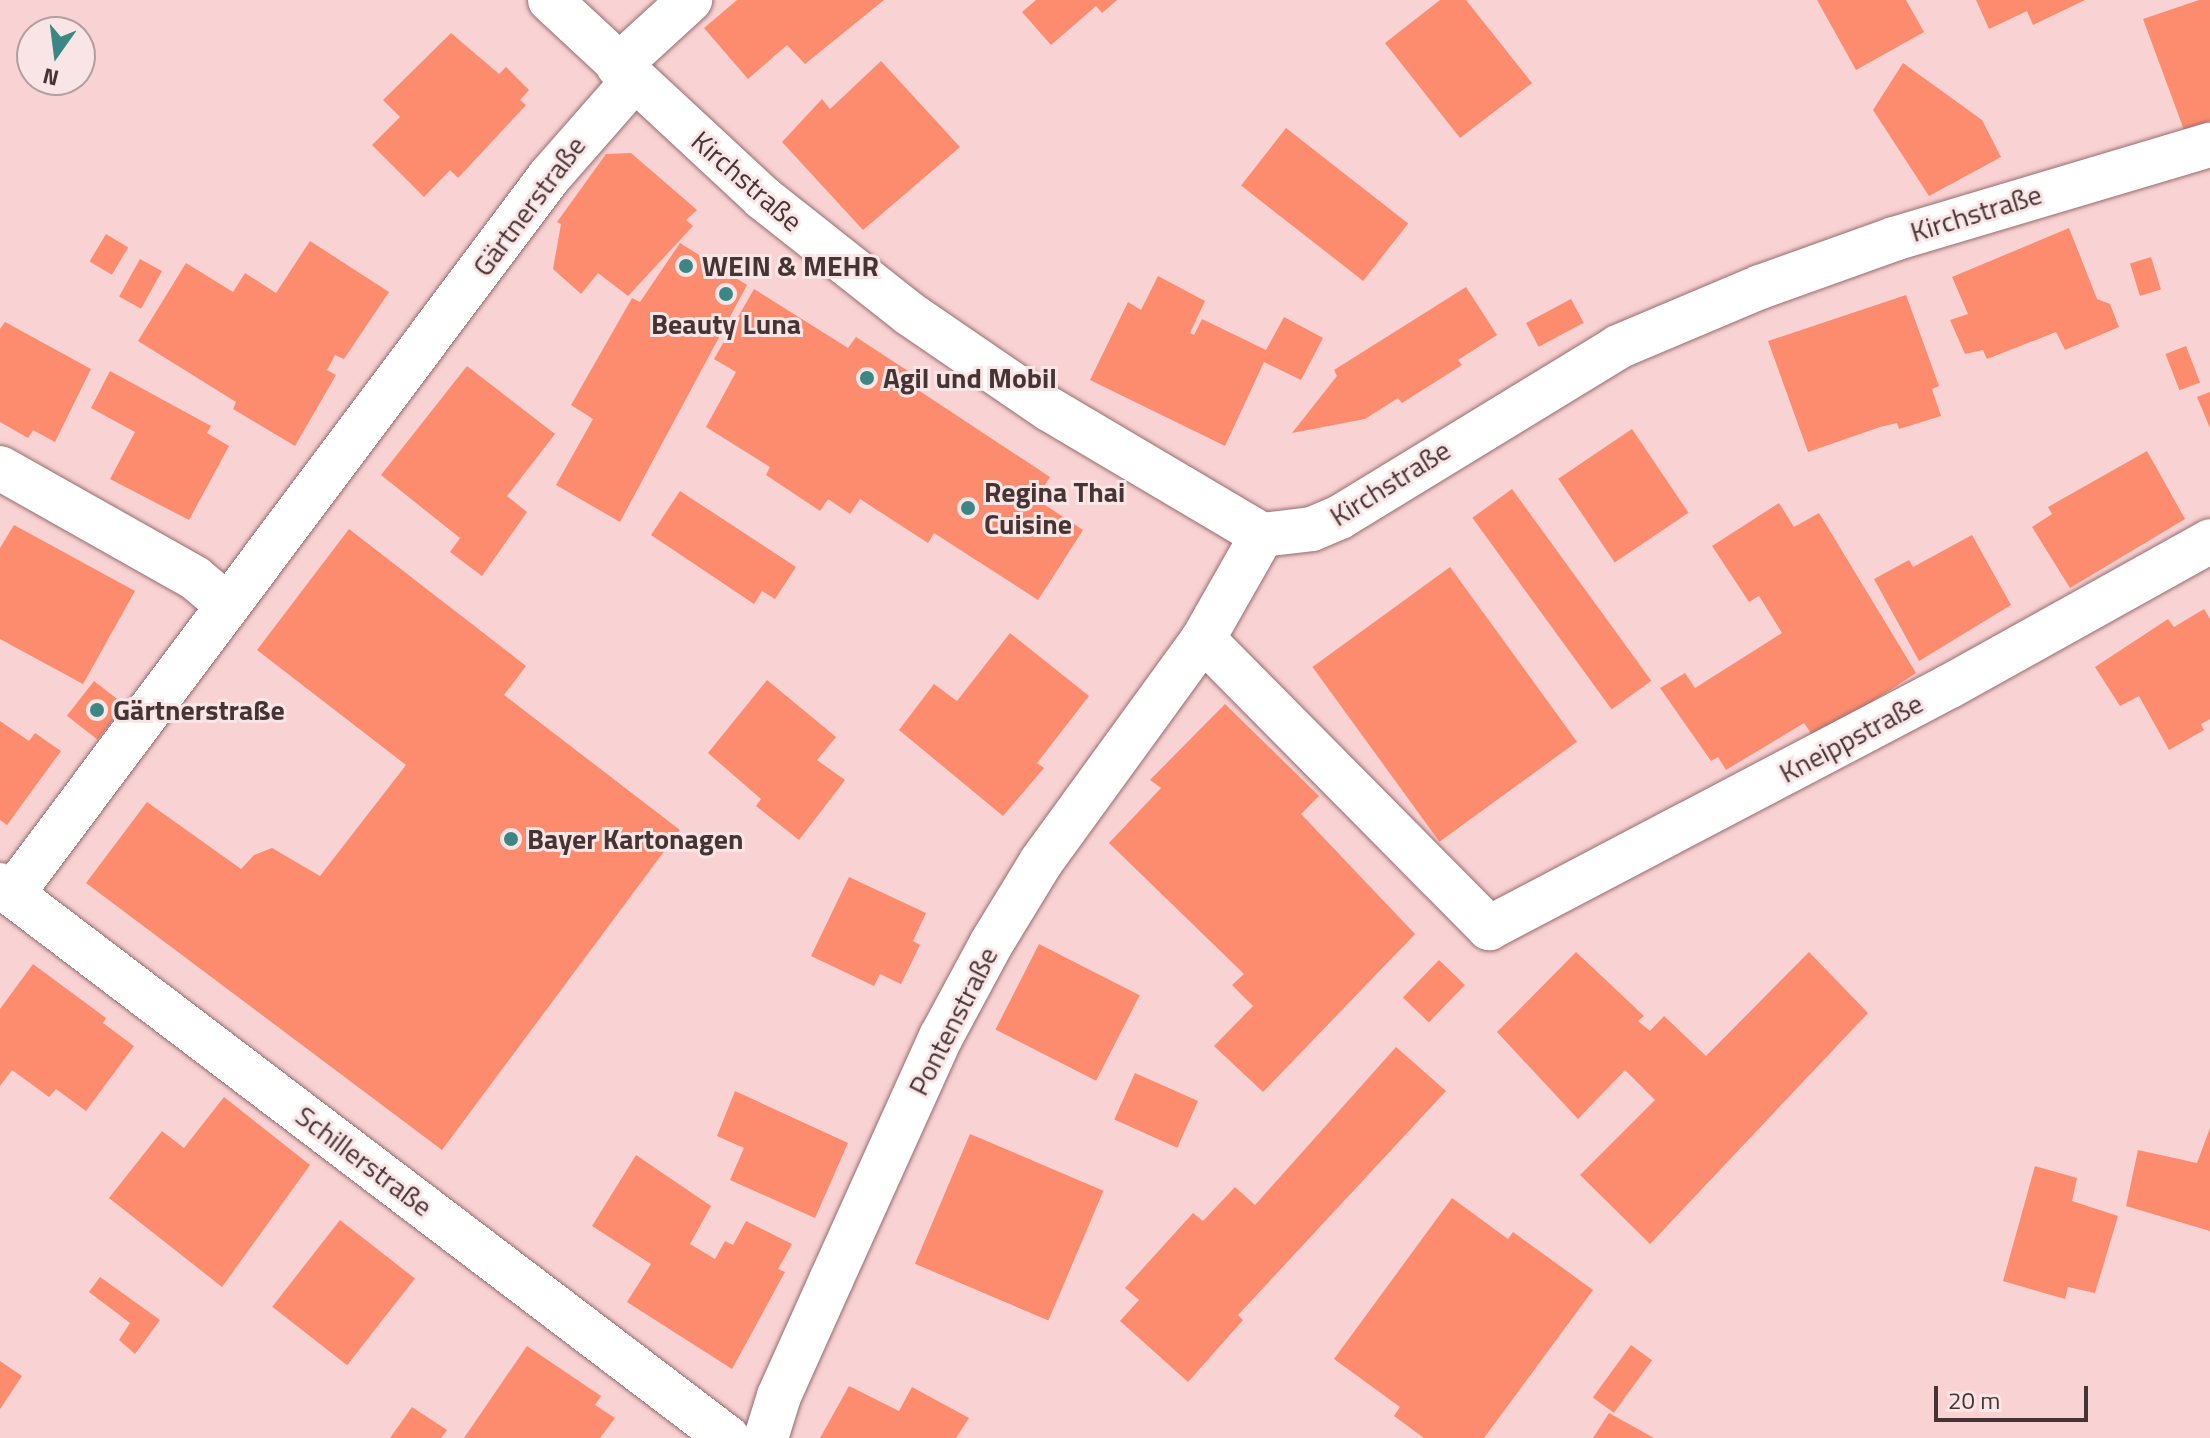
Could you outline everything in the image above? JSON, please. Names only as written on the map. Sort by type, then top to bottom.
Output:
[{"type":"street","name":"Kirchstraße","points":[[550,0],[626,74],[763,198],[910,314],[1061,416],[1262,535],[1312,529],[1340,517],[1618,347],[1760,287],[1908,234],[2210,145]]},
{"type":"street","name":"Gärtnerstraße","points":[[6,890],[626,74],[690,0]]},
{"type":"street","points":[[0,468],[195,578],[226,604]]},
{"type":"street","name":"Pontenstraße","points":[[766,1438],[779,1396],[941,1037],[991,944],[1041,862],[1203,639],[1262,535]]},
{"type":"street","name":"Kneippstraße","points":[[1203,639],[1489,928],[1950,686],[2210,541]]},
{"type":"street","name":"Schillerstraße","points":[[6,890],[728,1438]]},
{"type":"building","points":[[737,0],[884,0],[805,64],[787,45],[748,79],[704,28]]},
{"type":"building","points":[[1036,0],[1117,0],[1102,13],[1096,6],[1051,45],[1022,12]]},
{"type":"building","points":[[1440,0],[1466,0],[1532,83],[1460,138],[1385,43]]},
{"type":"building","points":[[1817,0],[1906,0],[1924,32],[1856,70]]},
{"type":"building","points":[[1976,0],[2085,0],[2033,25],[2027,11],[1989,29]]},
{"type":"building","points":[[2199,0],[2210,0],[2210,121],[2184,130],[2143,19]]},
{"type":"building","points":[[451,33],[499,74],[506,67],[529,90],[520,100],[526,105],[458,178],[450,170],[424,197],[372,145],[400,117],[383,100]]},
{"type":"building","points":[[881,61],[960,147],[863,230],[782,142],[822,99],[830,109]]},
{"type":"building","points":[[1903,63],[1982,120],[2001,157],[1929,196],[1873,110]]},
{"type":"building","points":[[1286,128],[1408,223],[1363,281],[1241,186]]},
{"type":"building","points":[[631,153],[697,210],[686,220],[693,226],[628,296],[598,273],[581,294],[553,269],[561,224],[557,222],[606,154]]},
{"type":"building","points":[[2069,228],[2097,299],[2110,304],[2119,327],[2065,350],[2056,332],[1987,359],[1983,350],[1965,354],[1950,320],[1968,314],[1952,277]]},
{"type":"building","points":[[106,234],[128,247],[112,275],[90,261]]},
{"type":"building","points":[[310,241],[389,292],[344,359],[335,355],[327,370],[336,375],[295,446],[233,409],[236,402],[138,341],[186,263],[233,292],[245,273],[276,293]]},
{"type":"building","points":[[680,243],[747,285],[620,522],[556,485],[593,419],[571,405],[632,298],[640,302]]},
{"type":"building","points":[[2151,257],[2161,290],[2140,296],[2130,263]]},
{"type":"building","points":[[140,259],[162,271],[141,309],[119,297]]},
{"type":"building","points":[[1158,276],[1205,301],[1190,333],[1194,335],[1202,319],[1266,350],[1284,317],[1323,338],[1301,380],[1264,362],[1225,446],[1090,380],[1128,302],[1141,310]]},
{"type":"building","points":[[1466,287],[1497,335],[1458,360],[1462,365],[1402,403],[1398,398],[1365,419],[1292,433],[1337,376],[1334,370]]},
{"type":"building","points":[[754,289],[848,348],[856,337],[908,371],[903,380],[1050,477],[1036,499],[1083,530],[1038,600],[934,533],[928,543],[860,499],[850,514],[828,499],[820,511],[766,475],[770,467],[706,427],[736,372],[714,359]]},
{"type":"building","points":[[1906,295],[1939,386],[1932,389],[1941,416],[1899,429],[1897,423],[1880,427],[1808,452],[1768,341]]},
{"type":"building","points":[[1571,299],[1584,323],[1539,347],[1526,323]]},
{"type":"building","points":[[5,322],[91,369],[55,442],[33,430],[28,438],[0,422],[0,329]]},
{"type":"building","points":[[2186,346],[2200,382],[2179,390],[2165,354]]},
{"type":"building","points":[[467,366],[555,434],[507,496],[527,512],[482,576],[450,552],[460,538],[381,475]]},
{"type":"building","points":[[110,371],[211,426],[207,433],[229,446],[189,520],[110,479],[135,432],[91,408]]},
{"type":"building","points":[[2210,392],[2210,428],[2197,397]]},
{"type":"building","points":[[1632,429],[1688,513],[1615,563],[1558,479]]},
{"type":"building","points":[[2147,451],[2185,519],[2070,588],[2032,527],[2052,514],[2048,507]]},
{"type":"building","points":[[1512,489],[1651,681],[1612,710],[1472,518]]},
{"type":"building","points":[[680,491],[796,567],[775,599],[762,591],[754,604],[651,535]]},
{"type":"building","points":[[1779,503],[1794,527],[1819,513],[1916,673],[1815,739],[1804,723],[1726,770],[1718,757],[1711,761],[1660,688],[1685,673],[1695,688],[1782,633],[1759,596],[1749,602],[1712,546]]},
{"type":"building","points":[[14,525],[135,591],[83,684],[0,639],[0,548]]},
{"type":"building","name":"Bayer Kartonagen","points":[[349,529],[526,666],[504,695],[680,830],[442,1150],[86,883],[147,802],[241,869],[254,855],[272,848],[320,876],[406,765],[257,650]]},
{"type":"building","points":[[1972,535],[2011,605],[1919,661],[1874,579],[1909,560],[1913,567]]},
{"type":"building","points":[[1450,567],[1577,742],[1439,842],[1312,667]]},
{"type":"building","points":[[2204,609],[2210,619],[2210,719],[2201,724],[2204,730],[2169,750],[2139,696],[2120,706],[2095,667],[2168,619],[2174,627]]},
{"type":"building","points":[[1010,633],[1089,696],[1037,763],[1044,768],[1003,816],[899,730],[934,684],[957,701]]},
{"type":"building","points":[[767,680],[836,737],[817,760],[845,780],[799,840],[756,806],[761,799],[708,753]]},
{"type":"building","name":"Gärtnerstraße","points":[[94,681],[125,705],[98,740],[67,716]]},
{"type":"building","points":[[1225,704],[1319,796],[1301,814],[1415,934],[1263,1092],[1214,1046],[1253,1006],[1232,985],[1244,974],[1109,843],[1161,788],[1150,780]]},
{"type":"building","points":[[0,721],[29,741],[35,733],[61,751],[7,825],[0,820]]},
{"type":"building","points":[[849,877],[926,913],[913,941],[920,945],[901,984],[880,974],[874,986],[811,956]]},
{"type":"building","points":[[1039,944],[1140,995],[1096,1081],[995,1030]]},
{"type":"building","points":[[1576,952],[1644,1016],[1638,1021],[1650,1031],[1664,1016],[1706,1056],[1809,952],[1868,1013],[1650,1244],[1580,1175],[1655,1100],[1625,1070],[1578,1119],[1497,1032]]},
{"type":"building","points":[[1439,960],[1465,985],[1429,1022],[1403,997]]},
{"type":"building","points":[[33,964],[106,1018],[103,1023],[134,1046],[86,1111],[56,1089],[49,1097],[12,1070],[0,1086],[0,1009]]},
{"type":"building","points":[[1396,1047],[1446,1091],[1238,1315],[1243,1320],[1188,1382],[1120,1321],[1139,1300],[1125,1288],[1193,1213],[1203,1221],[1235,1187],[1255,1205]]},
{"type":"building","points":[[1135,1073],[1198,1101],[1177,1148],[1114,1120]]},
{"type":"building","points":[[735,1091],[848,1143],[815,1218],[730,1180],[744,1148],[717,1136]]},
{"type":"building","points":[[224,1097],[310,1165],[222,1287],[109,1198],[162,1131],[184,1148]]},
{"type":"building","points":[[2210,1128],[2210,1231],[2126,1206],[2138,1150],[2197,1163]]},
{"type":"building","points":[[970,1134],[1103,1191],[1048,1320],[915,1264]]},
{"type":"building","points":[[636,1155],[711,1206],[690,1244],[715,1259],[725,1241],[733,1245],[746,1221],[792,1244],[778,1269],[785,1272],[732,1369],[627,1302],[651,1264],[592,1226]]},
{"type":"building","points":[[2035,1166],[2077,1178],[2072,1201],[2118,1216],[2095,1293],[2068,1287],[2065,1299],[2003,1281]]},
{"type":"building","points":[[1452,1198],[1508,1239],[1513,1232],[1593,1290],[1484,1438],[1424,1438],[1394,1416],[1400,1407],[1334,1359]]},
{"type":"building","points":[[340,1220],[415,1278],[347,1365],[272,1307]]},
{"type":"building","points":[[100,1277],[160,1320],[135,1354],[119,1340],[130,1323],[89,1292]]},
{"type":"building","points":[[1631,1345],[1652,1360],[1614,1413],[1593,1398]]},
{"type":"building","points":[[527,1346],[601,1396],[595,1405],[615,1418],[600,1438],[464,1438]]},
{"type":"building","points":[[0,1361],[22,1376],[0,1409]]},
{"type":"building","points":[[849,1386],[899,1411],[912,1387],[969,1418],[956,1438],[820,1438]]},
{"type":"building","points":[[412,1407],[447,1430],[441,1438],[390,1438]]},
{"type":"building","points":[[1609,1413],[1654,1438],[1593,1438]]},
{"type":"place","name":"WEIN & MEHR","points":[[686,266]]},
{"type":"place","name":"Beauty Luna","points":[[726,294]]},
{"type":"place","name":"Agil und Mobil","points":[[867,378]]},
{"type":"place","name":"Regina Thai Cuisine","points":[[968,508]]},
{"type":"place","name":"Gärtnerstraße","points":[[97,710]]},
{"type":"place","name":"Bayer Kartonagen","points":[[511,839]]}]
